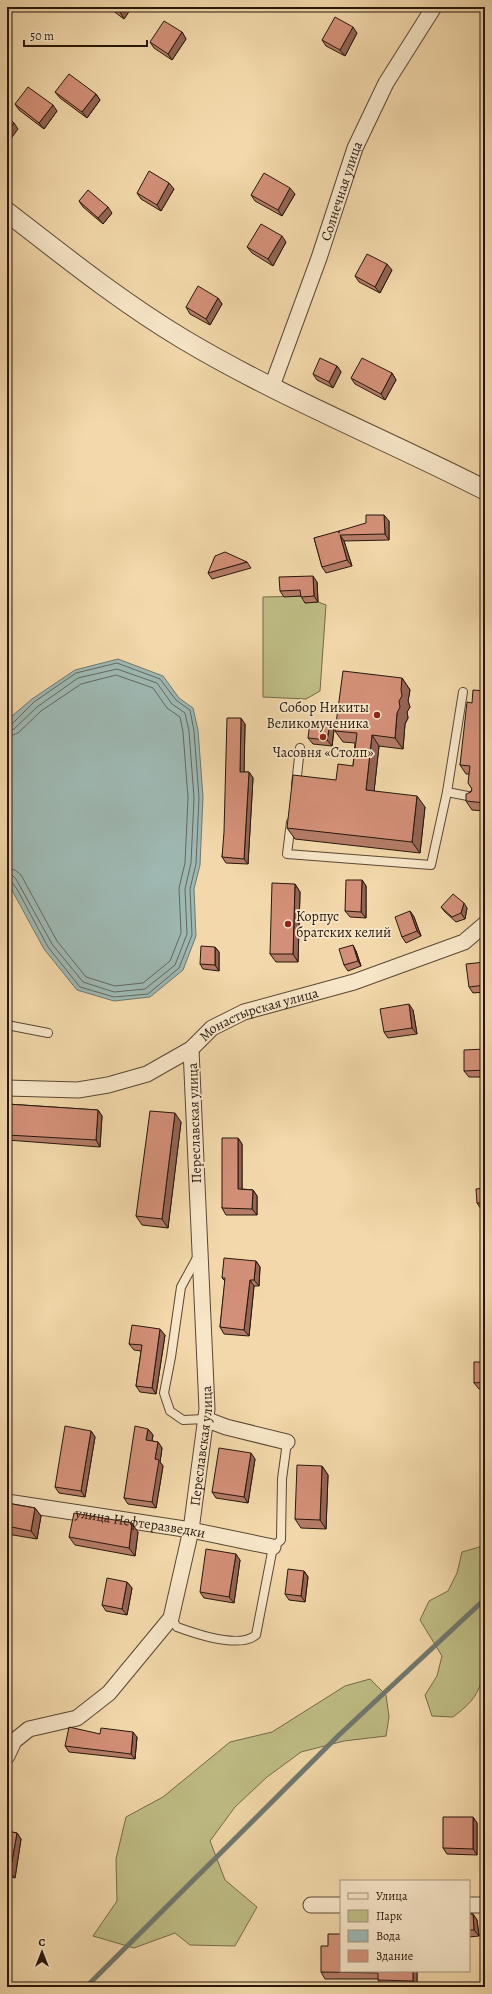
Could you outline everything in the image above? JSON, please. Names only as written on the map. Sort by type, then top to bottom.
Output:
[{"type":"street","name":"Солнечная улица","points":[[272,386],[319,258],[355,148],[386,83],[434,7]]},
{"type":"street","points":[[7,212],[86,273],[155,321],[212,356],[485,490]]},
{"type":"street","name":"Монастырская улица","points":[[7,1088],[78,1090],[108,1085],[147,1074],[191,1049],[212,1028],[244,1012],[354,982],[464,942],[485,924]]},
{"type":"street","name":"Переславская улица","points":[[7,1756],[14,1741],[30,1728],[77,1718],[109,1693],[171,1618],[191,1530],[207,1409],[191,1049]]},
{"type":"street","points":[[206,1419],[226,1427],[287,1442]]},
{"type":"street","name":"улица Нефтеразведки","points":[[7,1502],[191,1530],[273,1547]]},
{"type":"street","points":[[312,1905],[340,1905]]},
{"type":"street","points":[[470,1905],[485,1905]]},
{"type":"lane","points":[[292,816],[287,854],[431,865],[447,792],[463,692]]},
{"type":"lane","points":[[295,794],[300,748]]},
{"type":"lane","points":[[447,792],[473,797]]},
{"type":"lane","points":[[7,1025],[48,1033]]},
{"type":"lane","points":[[200,1252],[181,1287],[171,1357],[164,1393],[170,1411],[183,1420],[206,1419]]},
{"type":"lane","points":[[171,1618],[177,1627],[196,1634],[224,1639],[250,1639],[256,1635],[273,1547],[281,1540],[282,1478],[287,1442]]},
{"type":"green space","points":[[305,596],[305,603],[318,602],[326,605],[320,691],[306,699],[263,697],[263,597]]},
{"type":"green space","points":[[485,1542],[485,1668],[483,1677],[475,1696],[453,1717],[432,1716],[425,1695],[437,1676],[442,1656],[420,1620],[429,1601],[448,1591],[457,1573],[462,1552],[483,1546]]},
{"type":"green space","points":[[370,1679],[386,1695],[389,1717],[386,1736],[344,1741],[301,1752],[267,1777],[235,1807],[210,1841],[225,1880],[257,1907],[235,1946],[190,1945],[175,1933],[134,1948],[93,1936],[117,1901],[116,1859],[126,1817],[163,1797],[230,1742],[272,1732],[345,1686]]},
{"type":"water","points":[[118,659],[163,676],[179,698],[193,708],[198,730],[203,797],[200,865],[194,889],[196,936],[183,970],[150,997],[114,1001],[77,990],[44,949],[7,881],[7,724],[12,716],[32,699],[75,670]]},
{"type":"building","points":[[112,7],[124,7],[120,12]]},
{"type":"building","points":[[335,17],[353,27],[340,50],[322,40]]},
{"type":"building","points":[[164,21],[182,32],[168,54],[150,42]]},
{"type":"building","points":[[69,74],[96,94],[82,112],[55,92]]},
{"type":"building","points":[[28,87],[53,105],[39,123],[15,104]]},
{"type":"building","points":[[7,117],[14,123],[7,132]]},
{"type":"building","points":[[149,171],[169,183],[157,205],[137,193]]},
{"type":"building","points":[[264,173],[290,188],[278,210],[251,195]]},
{"type":"building","points":[[88,190],[108,207],[98,218],[79,201]]},
{"type":"building","points":[[261,224],[282,236],[268,259],[247,247]]},
{"type":"building","points":[[367,254],[387,264],[375,287],[355,276]]},
{"type":"building","points":[[198,286],[218,298],[206,319],[186,307]]},
{"type":"building","points":[[320,358],[337,366],[329,382],[313,374]]},
{"type":"building","points":[[362,358],[392,373],[381,394],[351,378]]},
{"type":"building","points":[[366,515],[384,515],[385,534],[340,535],[347,560],[322,567],[314,538],[366,523]]},
{"type":"building","points":[[225,552],[247,562],[208,573],[215,556]]},
{"type":"building","points":[[313,576],[314,596],[301,597],[300,590],[280,591],[279,577]]},
{"type":"building","points":[[343,671],[402,678],[402,696],[399,701],[400,707],[397,713],[395,738],[372,735],[366,790],[417,796],[412,842],[287,828],[293,775],[336,780],[338,764],[353,766],[357,733],[335,731]]},
{"type":"building","points":[[473,690],[485,691],[485,803],[466,801],[466,794],[471,792],[472,789],[468,783],[470,766],[460,765],[467,702],[472,703]]},
{"type":"building","points":[[227,718],[241,718],[240,772],[249,772],[244,859],[222,857]]},
{"type":"building","points":[[310,722],[330,724],[327,740],[308,738]]},
{"type":"building","points":[[346,880],[362,880],[361,912],[345,911]]},
{"type":"building","name":"Корпус братских келий","points":[[272,883],[295,884],[293,954],[270,954]]},
{"type":"building","points":[[453,894],[464,903],[461,913],[452,917],[441,907]]},
{"type":"building","points":[[410,911],[417,931],[402,937],[395,917]]},
{"type":"building","points":[[353,945],[358,961],[344,965],[339,949]]},
{"type":"building","points":[[201,946],[215,947],[215,965],[200,964]]},
{"type":"building","points":[[485,962],[485,985],[469,987],[466,964]]},
{"type":"building","points":[[409,1004],[412,1028],[384,1032],[380,1009]]},
{"type":"building","points":[[485,1049],[485,1070],[464,1071],[464,1050]]},
{"type":"building","points":[[7,1104],[98,1110],[96,1140],[7,1135]]},
{"type":"building","points":[[150,1111],[175,1113],[162,1219],[136,1216]]},
{"type":"building","points":[[222,1138],[238,1138],[238,1189],[253,1190],[252,1209],[222,1208]]},
{"type":"building","points":[[485,1188],[485,1203],[477,1203],[476,1189]]},
{"type":"building","points":[[224,1258],[256,1261],[254,1280],[250,1280],[244,1330],[220,1327],[225,1278],[222,1278]]},
{"type":"building","points":[[132,1325],[160,1329],[152,1388],[136,1386],[142,1345],[129,1344]]},
{"type":"building","points":[[474,1362],[485,1362],[485,1382],[474,1383]]},
{"type":"building","points":[[65,1426],[91,1431],[81,1491],[55,1487]]},
{"type":"building","points":[[135,1426],[148,1429],[146,1440],[158,1442],[155,1459],[159,1460],[152,1502],[124,1498]]},
{"type":"building","points":[[219,1448],[251,1453],[244,1497],[212,1492]]},
{"type":"building","points":[[297,1465],[322,1466],[320,1520],[295,1519]]},
{"type":"building","points":[[7,1503],[35,1508],[31,1531],[7,1526]]},
{"type":"building","points":[[74,1513],[132,1523],[129,1548],[69,1537]]},
{"type":"building","points":[[206,1549],[236,1554],[229,1597],[200,1592]]},
{"type":"building","points":[[288,1569],[304,1571],[301,1596],[285,1594]]},
{"type":"building","points":[[107,1578],[127,1582],[122,1609],[102,1605]]},
{"type":"building","points":[[69,1727],[100,1734],[101,1728],[133,1732],[131,1754],[65,1746]]},
{"type":"building","points":[[443,1817],[473,1817],[473,1849],[443,1848]]},
{"type":"building","points":[[7,1831],[17,1833],[10,1872],[7,1871]]},
{"type":"building","points":[[470,1914],[473,1914],[474,1930],[470,1930]]},
{"type":"building","points":[[328,1934],[340,1934],[340,1972],[413,1972],[413,1981],[378,1980],[378,1973],[321,1972],[321,1946],[328,1946]]},
{"type":"waterway","points":[[86,1987],[339,1735],[485,1599]]},
{"type":"place","name":"Собор Никиты Великомученика","points":[[377,715]]},
{"type":"place","name":"Часовня «Столп»","points":[[323,737]]},
{"type":"place","name":"Корпус братских келий","points":[[288,924]]}]
